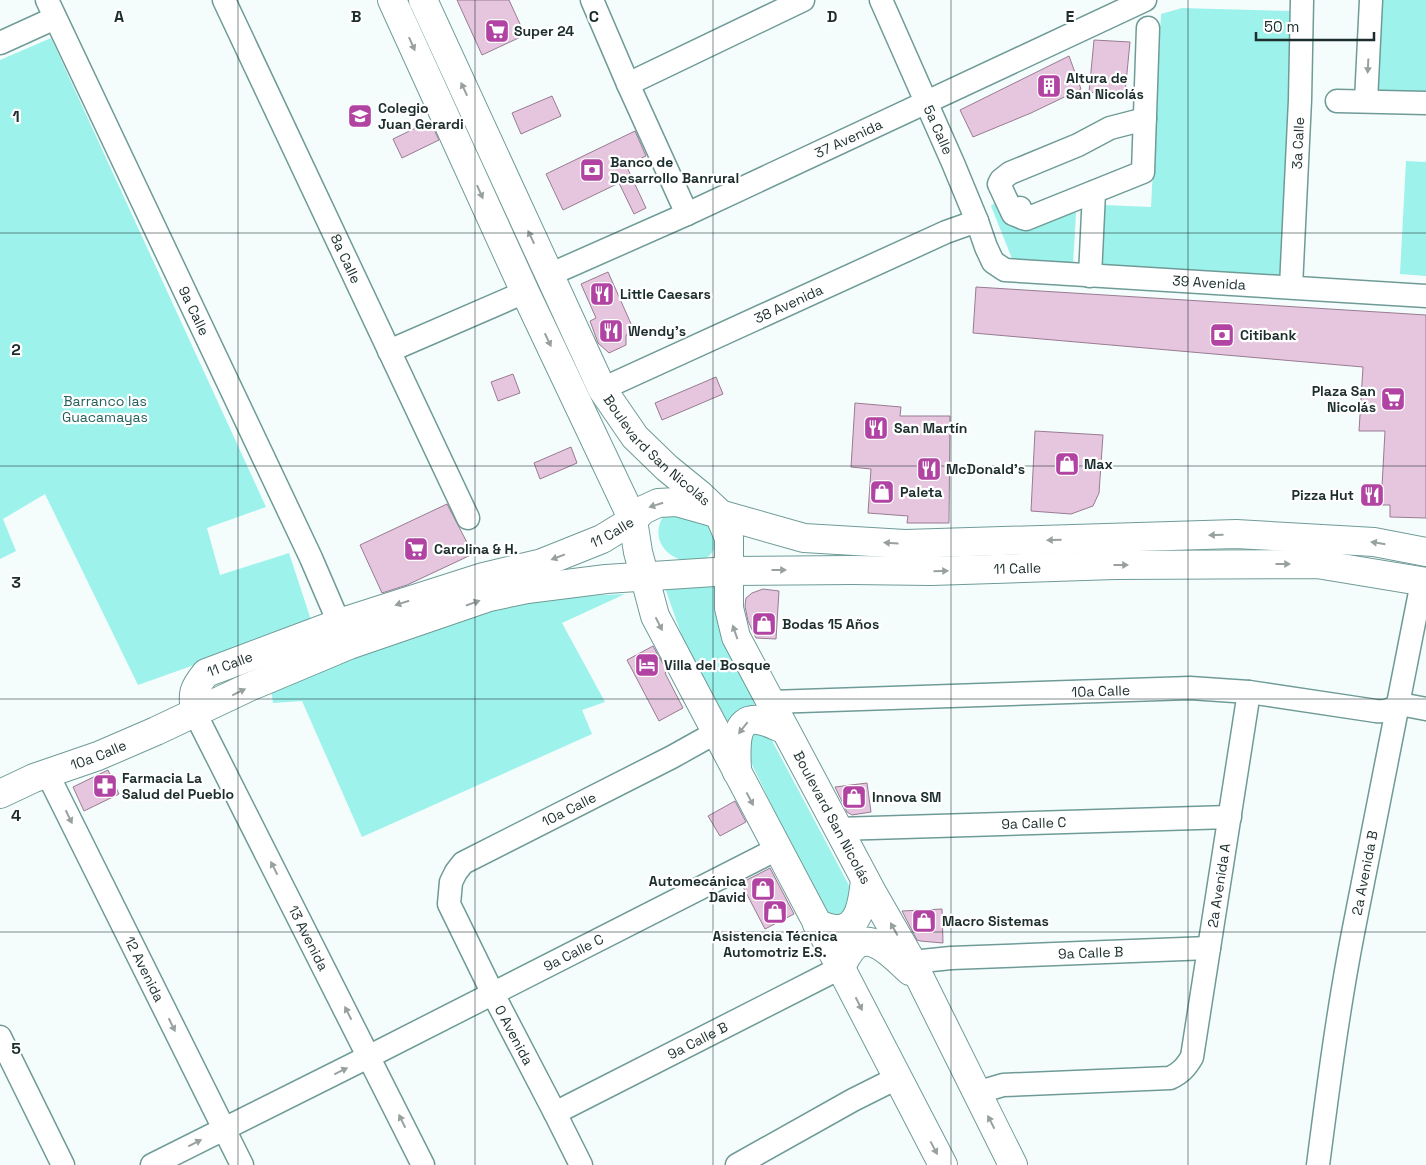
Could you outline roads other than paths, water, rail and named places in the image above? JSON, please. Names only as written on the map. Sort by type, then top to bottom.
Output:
[{"type":"main road","points":[[392,0],[525,292],[634,520],[638,552],[655,616],[943,1165]]},
{"type":"main road","name":"Boulevard San Nicolás","points":[[423,0],[602,389],[636,437],[667,468],[718,512],[729,538],[729,608],[736,637],[865,880],[916,971],[1013,1165]]},
{"type":"main road","points":[[586,546],[615,517],[619,510],[610,470]]},
{"type":"main road","name":"11 Calle","points":[[1424,582],[1317,564],[1115,565],[931,571],[730,572],[606,579],[527,589],[489,597],[349,645],[249,687],[195,713],[193,696],[198,683],[206,672],[340,623],[483,577],[542,563],[602,539],[634,520],[642,510],[658,503],[678,502],[804,538],[841,541],[905,544],[1236,534],[1374,542],[1426,552]]},
{"type":"main road","name":"10a Calle","points":[[0,794],[48,773],[98,756],[195,713]]},
{"type":"main road","points":[[737,773],[737,736],[744,724],[760,720],[785,730]]},
{"type":"main road","points":[[817,924],[836,930],[844,928],[851,923],[859,914],[865,880]]},
{"type":"main road","points":[[840,968],[850,950],[863,941],[874,942],[916,971]]},
{"type":"street","name":"8a Calle","points":[[224,0],[468,518]]},
{"type":"street","points":[[592,0],[687,214]]},
{"type":"street","points":[[628,84],[803,0]]},
{"type":"street","name":"5a Calle","points":[[881,0],[993,262]]},
{"type":"street","name":"37 Avenida","points":[[549,275],[687,214],[1145,0]]},
{"type":"street","name":"3a Calle","points":[[1291,287],[1300,100],[1302,0]]},
{"type":"street","points":[[1366,101],[1371,0]]},
{"type":"street","points":[[0,43],[51,9]]},
{"type":"street","name":"9a Calle","points":[[51,9],[340,623]]},
{"type":"street","points":[[1145,119],[1110,128],[1078,145],[1010,173],[999,184],[1012,214],[1022,213],[1026,219],[1143,172],[1145,119],[1148,28]]},
{"type":"street","points":[[1337,101],[1426,103]]},
{"type":"street","points":[[1084,275],[1088,194]]},
{"type":"street","name":"38 Avenida","points":[[602,389],[946,232],[977,221]]},
{"type":"street","name":"39 Avenida","points":[[993,262],[1005,270],[1426,296]]},
{"type":"street","points":[[389,351],[525,292]]},
{"type":"street","name":"2a Avenida B","points":[[1318,1165],[1330,1070],[1352,934],[1424,582]]},
{"type":"street","name":"10a Calle","points":[[770,702],[1190,688],[1249,692],[1384,712],[1400,704],[1426,709]]},
{"type":"street","name":"2a Avenida A","points":[[976,1093],[1003,1084],[1170,1078],[1179,1074],[1192,1057],[1249,692]]},
{"type":"street","name":"13 Avenida","points":[[195,713],[424,1165]]},
{"type":"street","name":"10a Calle","points":[[449,904],[451,882],[463,863],[715,733]]},
{"type":"street","name":"12 Avenida","points":[[48,773],[242,1165]]},
{"type":"street","name":"9a Calle C","points":[[838,829],[1230,817]]},
{"type":"street","name":"9a Calle C","points":[[370,1056],[777,849]]},
{"type":"street","name":"0 Avenida","points":[[449,904],[581,1165]]},
{"type":"street","name":"9a Calle B","points":[[916,971],[951,958],[1209,948]]},
{"type":"street","name":"9a Calle B","points":[[556,1113],[840,968]]},
{"type":"street","points":[[0,1037],[63,1165]]},
{"type":"street","points":[[152,1165],[370,1056]]},
{"type":"street","points":[[737,1165],[853,1100],[897,1078]]},
{"type":"place","name":"Super 24","points":[[497,31]]},
{"type":"place","name":"Altura de San Nicolás","points":[[1049,86]]},
{"type":"place","name":"Colegio Juan Gerardi","points":[[360,116]]},
{"type":"place","name":"Banco de Desarrollo Banrural","points":[[592,170]]},
{"type":"place","name":"Little Caesars","points":[[602,294]]},
{"type":"place","name":"Wendy's","points":[[611,331]]},
{"type":"place","name":"Citibank","points":[[1222,335]]},
{"type":"place","name":"Plaza San Nicolás","points":[[1393,399]]},
{"type":"place","name":"San Martín","points":[[876,428]]},
{"type":"place","name":"Max","points":[[1067,464]]},
{"type":"place","name":"McDonald's","points":[[929,469]]},
{"type":"place","name":"Paleta","points":[[882,492]]},
{"type":"place","name":"Pizza Hut","points":[[1372,495]]},
{"type":"place","name":"Carolina & H.","points":[[416,549]]},
{"type":"place","name":"Bodas 15 Años","points":[[764,624]]},
{"type":"place","name":"Villa del Bosque","points":[[647,665]]},
{"type":"place","name":"Farmacia La Salud del Pueblo","points":[[105,786]]},
{"type":"place","name":"Innova SM","points":[[854,797]]},
{"type":"place","name":"Automecánica David","points":[[763,889]]},
{"type":"place","name":"Asistencia Técnica Automotriz E.S.","points":[[775,912]]},
{"type":"place","name":"Macro Sistemas","points":[[924,921]]},
{"type":"park label","name":"Barranco las Guacamayas","points":[[105,410]]}]
